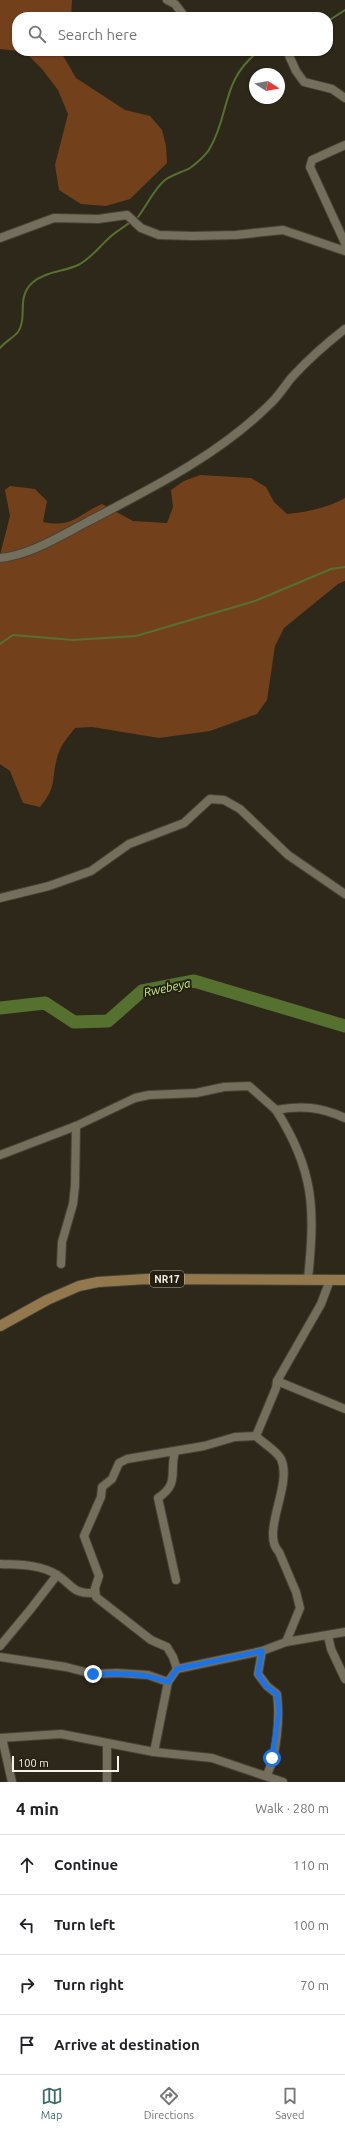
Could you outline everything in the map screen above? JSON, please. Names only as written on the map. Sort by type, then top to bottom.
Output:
[{"type":"main road","name":"NR17","points":[[0,1326],[47,1300],[79,1286],[98,1282],[146,1279],[345,1280]]},
{"type":"street","points":[[167,0],[175,4],[181,12]]},
{"type":"street","points":[[289,56],[296,72],[304,82],[332,89],[345,98]]},
{"type":"street","points":[[345,145],[312,160],[310,167],[345,243]]},
{"type":"street","points":[[0,238],[54,218],[98,219],[127,215],[141,228],[159,235],[222,236],[283,230],[345,251]]},
{"type":"street","points":[[0,558],[22,552],[50,541],[202,458],[228,440],[270,404],[294,376],[327,343],[345,329]]},
{"type":"street","points":[[0,898],[54,884],[91,871],[129,844],[184,823],[210,799],[224,800],[240,809],[288,855],[345,894]]},
{"type":"street","points":[[0,1155],[76,1126],[135,1098],[148,1095],[196,1093],[224,1087],[249,1086],[276,1110],[293,1136],[305,1171],[311,1196],[313,1230],[308,1279]]},
{"type":"street","points":[[276,1110],[297,1106],[318,1109],[345,1118]]},
{"type":"street","points":[[61,1264],[62,1242],[73,1204],[75,1186],[76,1126]]},
{"type":"street","points":[[256,1436],[276,1388],[277,1381],[322,1304],[330,1280]]},
{"type":"street","points":[[277,1381],[345,1409]]},
{"type":"street","points":[[177,1669],[174,1657],[167,1647],[151,1640],[132,1626],[96,1597],[94,1593],[99,1576],[84,1536],[101,1497],[102,1487],[112,1479],[118,1463],[127,1460],[174,1452],[235,1437],[256,1436],[281,1459],[285,1479],[273,1528],[276,1548],[296,1592],[300,1608],[286,1642]]},
{"type":"street","points":[[174,1452],[172,1484],[170,1489],[158,1498],[176,1580]]},
{"type":"street","points":[[0,1564],[35,1566],[57,1575],[74,1590],[82,1593],[94,1593]]},
{"type":"street","points":[[0,1646],[57,1575]]},
{"type":"street","points":[[154,1752],[168,1682],[177,1669],[262,1651],[286,1642],[345,1632]]},
{"type":"street","points":[[328,1636],[331,1649],[345,1679]]},
{"type":"street","points":[[262,1651],[258,1674],[266,1686],[277,1694],[279,1712],[271,1766],[267,1775]]},
{"type":"street","points":[[0,1657],[66,1667],[93,1674],[117,1673],[148,1675],[168,1682]]},
{"type":"street","points":[[12,1782],[1,1738],[61,1734],[154,1752],[212,1758],[267,1775],[284,1782]]},
{"type":"street","points":[[107,1743],[107,1782]]},
{"type":"shaded area","points":[[0,0],[72,0],[71,12],[12,12],[12,50],[0,49]]},
{"type":"shaded area","points":[[29,56],[63,56],[76,78],[125,110],[150,116],[162,130],[166,146],[167,163],[130,199],[106,206],[81,204],[59,190],[55,165],[68,114],[58,90],[42,69]]},
{"type":"shaded area","points":[[200,475],[251,478],[266,487],[274,502],[287,514],[317,509],[345,498],[345,581],[338,584],[284,628],[275,646],[267,700],[257,714],[210,731],[159,738],[92,727],[75,728],[64,742],[60,750],[55,766],[53,784],[45,800],[40,807],[23,803],[10,771],[0,764],[0,555],[10,516],[5,490],[10,486],[35,489],[47,501],[43,522],[68,522],[102,504],[133,521],[167,523],[173,507],[171,490],[184,481]]},
{"type":"waterway","points":[[333,18],[345,10]]},
{"type":"waterway","points":[[138,217],[154,192],[165,180],[190,168],[209,150],[221,123],[232,85],[238,74],[254,56]]},
{"type":"waterway","points":[[0,348],[18,332],[21,326],[24,295],[32,283],[43,276],[80,264],[92,255],[111,236],[129,223]]},
{"type":"waterway","points":[[0,644],[13,635],[73,640],[136,636],[255,601],[331,569],[345,567]]},
{"type":"waterway","name":"Rwebeya","points":[[0,1008],[45,1003],[74,1022],[108,1021],[142,991],[194,981],[345,1026]]},
{"type":"route","points":[[93,1674],[132,1673],[148,1675],[168,1682],[177,1669],[262,1651],[258,1674],[266,1686],[277,1694],[279,1712],[272,1758]]}]
